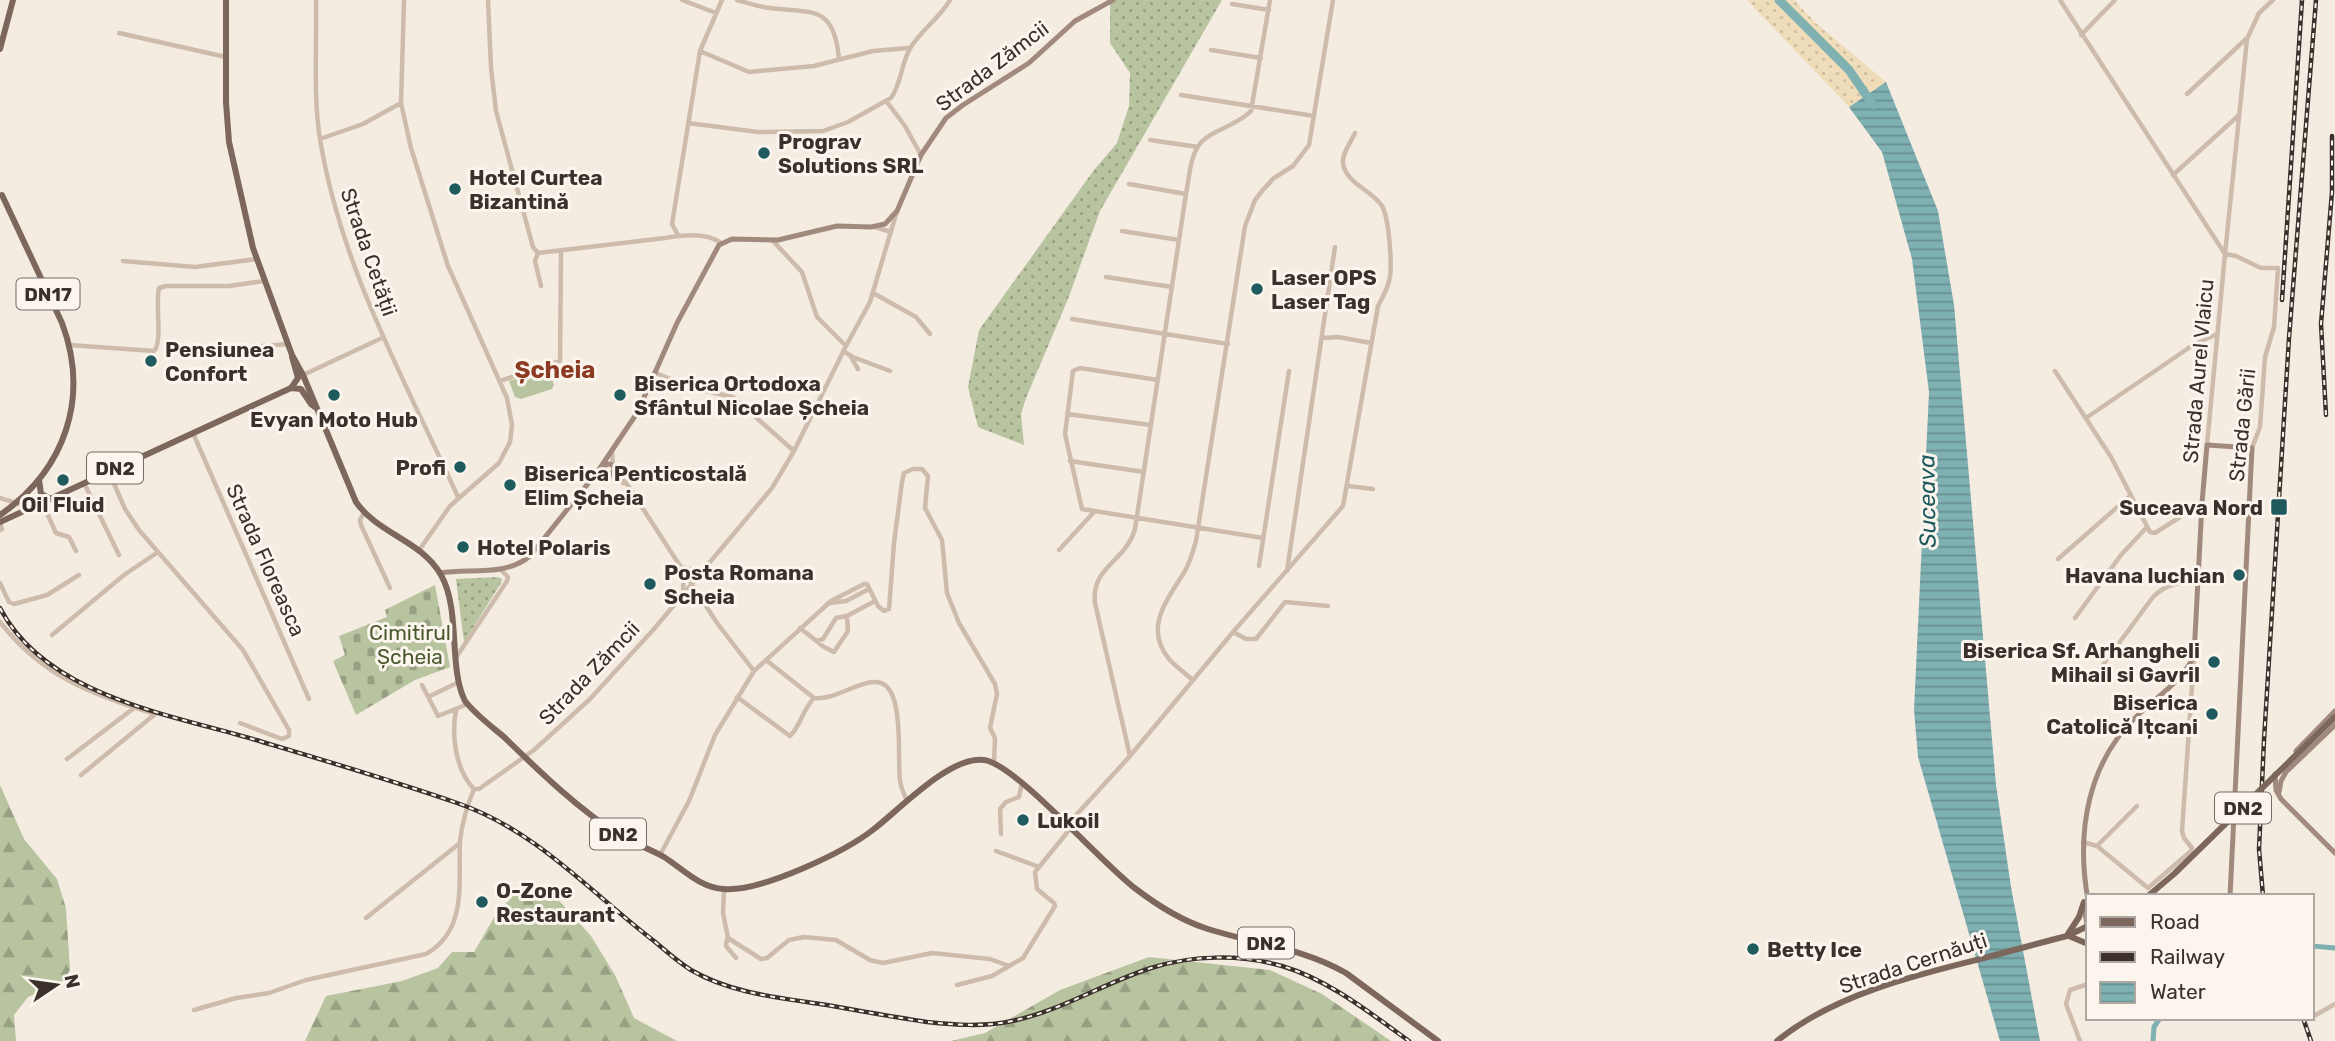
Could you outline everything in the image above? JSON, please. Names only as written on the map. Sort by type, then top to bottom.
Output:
[{"type":"main road","points":[[0,49],[13,0]]},
{"type":"main road","points":[[226,0],[226,109],[229,142],[248,230],[298,377],[291,387]]},
{"type":"main road","name":"Strada Zămcii","points":[[897,211],[922,155],[941,124],[955,111],[1029,63],[1075,21],[1109,1]]},
{"type":"main road","name":"DN17","points":[[0,520],[17,504],[48,465],[69,418],[73,375],[69,345],[62,323],[14,226],[1,193]]},
{"type":"main road","points":[[440,573],[500,569],[513,566],[530,556],[592,477],[608,469],[612,451],[638,413],[686,303],[713,252],[721,243],[736,239],[773,241],[826,227],[885,224],[897,211]]},
{"type":"main road","points":[[292,355],[315,407]]},
{"type":"main road","name":"DN2","points":[[0,520],[291,387],[302,389],[315,407],[353,495],[364,512],[420,549],[440,573],[448,594],[459,682],[468,704],[525,758],[616,833],[660,855],[697,880],[724,889]]},
{"type":"main road","points":[[2207,445],[2252,448]]},
{"type":"main road","name":"Strada Aurel Vlaicu","points":[[2194,656],[2207,445]]},
{"type":"main road","name":"Strada Gării","points":[[2230,894],[2252,448]]},
{"type":"main road","points":[[39,478],[41,494],[49,498]]},
{"type":"main road","points":[[2086,943],[2067,936],[2080,918],[2086,901],[2083,842],[2090,795],[2096,778],[2116,739],[2139,713],[2182,676],[2194,656]]},
{"type":"main road","points":[[2335,711],[2277,771],[2275,781],[2281,799],[2335,853]]},
{"type":"main road","name":"DN2","points":[[2150,894],[2335,717]]},
{"type":"main road","points":[[2281,799],[2279,789],[2283,777],[2335,725]]},
{"type":"main road","points":[[724,889],[741,888],[780,876],[850,845],[961,764],[978,759],[993,762]]},
{"type":"main road","name":"DN2","points":[[993,762],[1022,782],[1109,867],[1162,906],[1209,929],[1323,961],[1346,973],[1438,1041]]},
{"type":"main road","name":"Strada Cernăuți","points":[[1777,1041],[1800,1024],[1845,1002],[1903,979],[2086,929]]},
{"type":"street","name":"Strada Cetății","points":[[316,0],[320,139],[348,252],[382,338],[458,497]]},
{"type":"street","points":[[404,0],[401,103],[411,148],[442,250],[500,381],[511,414],[510,442],[499,463],[458,497],[420,549]]},
{"type":"street","points":[[488,0],[496,110],[533,247],[538,253]]},
{"type":"street","points":[[681,0],[716,13]]},
{"type":"street","points":[[678,235],[672,224],[699,51],[722,0]]},
{"type":"street","points":[[737,0],[764,8],[801,10],[822,16],[830,24],[839,59]]},
{"type":"street","points":[[688,123],[758,132],[823,131],[887,102],[895,92],[909,48],[941,15],[950,0]]},
{"type":"street","points":[[1130,756],[1094,595],[1100,575],[1121,557],[1132,541],[1186,194],[1198,147],[1203,141],[1245,118],[1253,106],[1270,0]]},
{"type":"street","points":[[1193,680],[1170,660],[1163,650],[1157,629],[1162,606],[1186,569],[1199,527],[1245,226],[1255,200],[1268,183],[1293,166],[1306,151],[1311,137],[1333,0]]},
{"type":"street","name":"Strada Aurel Vlaicu","points":[[2060,0],[2225,254],[2207,445]]},
{"type":"street","points":[[2081,35],[2115,0]]},
{"type":"street","points":[[2225,254],[2248,32],[2259,13],[2273,0]]},
{"type":"street","points":[[1232,4],[1269,10]]},
{"type":"street","points":[[119,33],[226,57]]},
{"type":"street","points":[[2187,94],[2247,39]]},
{"type":"street","points":[[699,51],[748,72],[814,65],[873,51],[909,48]]},
{"type":"street","points":[[1211,50],[1261,58]]},
{"type":"street","points":[[1181,95],[1314,116]]},
{"type":"street","points":[[887,102],[905,125],[922,155]]},
{"type":"street","points":[[320,139],[363,124],[401,103]]},
{"type":"street","points":[[2173,175],[2239,115]]},
{"type":"street","points":[[957,985],[992,976],[1027,954],[1055,906],[1054,902],[1037,889],[1035,874],[1038,867],[1068,827],[1343,506],[1378,306],[1390,280],[1391,270],[1387,223],[1382,207],[1350,176],[1344,164],[1344,156],[1355,133]]},
{"type":"street","points":[[1150,139],[1198,147]]},
{"type":"street","points":[[1129,184],[1186,194]]},
{"type":"street","name":"Strada Zămcii","points":[[474,789],[484,787],[525,758],[590,699],[681,598],[772,488],[794,451],[873,293],[897,211]]},
{"type":"street","points":[[874,226],[891,232]]},
{"type":"street","points":[[1122,231],[1179,240]]},
{"type":"street","points":[[538,253],[665,239],[678,235],[713,238],[721,243]]},
{"type":"street","points":[[773,241],[802,272],[817,317],[851,356],[858,369]]},
{"type":"street","points":[[1287,572],[1335,247]]},
{"type":"street","points":[[500,381],[560,361],[561,252]]},
{"type":"street","points":[[538,253],[535,261],[541,286]]},
{"type":"street","name":"Strada Gării","points":[[2225,254],[2236,256],[2260,268],[2278,268],[2274,327],[2265,358],[2260,427],[2252,448]]},
{"type":"street","points":[[123,261],[195,267],[257,259]]},
{"type":"street","points":[[1106,277],[1172,287]]},
{"type":"street","points":[[69,345],[154,351],[159,346],[159,288],[229,286],[264,281]]},
{"type":"street","points":[[873,293],[916,317],[930,334]]},
{"type":"street","points":[[1072,319],[1228,344]]},
{"type":"street","points":[[2086,418],[2193,345],[2217,334]]},
{"type":"street","points":[[1323,338],[1338,337],[1371,343]]},
{"type":"street","points":[[303,375],[382,338]]},
{"type":"street","points":[[192,352],[288,344]]},
{"type":"street","points":[[851,356],[890,371]]},
{"type":"street","points":[[1158,380],[1076,368],[1073,373],[1065,433],[1082,509],[1263,538]]},
{"type":"street","points":[[1259,566],[1289,371]]},
{"type":"street","points":[[2055,371],[2111,457],[2150,532],[2155,533],[2202,503]]},
{"type":"street","points":[[656,373],[692,388],[733,397],[794,451]]},
{"type":"street","points":[[1067,414],[1151,425]]},
{"type":"street","name":"Strada Floreasca","points":[[192,433],[309,699]]},
{"type":"street","points":[[608,469],[612,451]]},
{"type":"street","points":[[1070,461],[1144,472]]},
{"type":"street","points":[[592,477],[608,469]]},
{"type":"street","points":[[608,469],[629,488],[691,584],[754,671]]},
{"type":"street","points":[[660,855],[689,801],[715,735],[754,671],[829,604],[846,601],[868,587],[883,610],[889,609],[903,476],[910,470],[922,469],[929,480],[925,508],[942,540],[947,593],[959,624],[997,690],[990,728],[995,738],[993,762]]},
{"type":"street","points":[[108,471],[131,519],[243,650],[289,730],[289,736],[282,739],[240,723]]},
{"type":"street","points":[[83,482],[119,555]]},
{"type":"street","points":[[1348,486],[1373,489]]},
{"type":"street","points":[[2058,559],[2130,496]]},
{"type":"street","points":[[0,498],[17,504],[40,502],[56,533],[69,537],[76,551]]},
{"type":"street","points":[[364,512],[360,525],[390,588]]},
{"type":"street","points":[[1059,550],[1095,512]]},
{"type":"street","points":[[0,520],[0,530]]},
{"type":"street","points":[[2076,618],[2121,555],[2147,527]]},
{"type":"street","points":[[52,635],[124,575],[158,552]]},
{"type":"street","points":[[457,656],[508,579],[500,569]]},
{"type":"street","points":[[682,570],[704,569]]},
{"type":"street","points":[[682,570],[681,598],[702,600]]},
{"type":"street","points":[[0,583],[9,602],[14,604],[47,595],[79,575]]},
{"type":"street","points":[[2091,681],[2153,597],[2165,586],[2197,581]]},
{"type":"street","points":[[816,641],[823,639],[834,620],[875,601]]},
{"type":"street","points":[[1233,632],[1246,639],[1256,639],[1285,602],[1328,606]]},
{"type":"street","points":[[800,628],[832,652],[836,651],[848,631],[847,615]]},
{"type":"street","points":[[0,622],[46,668],[92,693],[155,714],[80,775]]},
{"type":"street","points":[[2083,842],[2097,846],[2148,888],[2191,851],[2192,848],[2182,831],[2194,656]]},
{"type":"street","points":[[766,660],[814,698],[834,696],[872,683],[881,683],[887,687],[893,698],[898,727],[899,777],[907,801]]},
{"type":"street","points":[[428,697],[459,682]]},
{"type":"street","points":[[422,685],[438,716],[468,704]]},
{"type":"street","points":[[737,697],[790,736],[814,698]]},
{"type":"street","points":[[66,759],[134,708]]},
{"type":"street","points":[[194,1010],[236,998],[269,993],[306,980],[426,954],[450,933],[456,912],[464,817],[474,789],[466,778],[460,761],[455,734],[456,710]]},
{"type":"street","points":[[1001,834],[1000,808],[1006,802],[1019,797],[1022,782]]},
{"type":"street","points":[[2097,846],[2137,806]]},
{"type":"street","points":[[366,918],[460,842]]},
{"type":"street","points":[[996,852],[1038,867]]},
{"type":"street","points":[[724,889],[726,946],[736,958]]},
{"type":"street","points":[[727,938],[761,959],[767,958],[789,940],[811,937],[836,940],[870,960],[883,963],[932,953],[990,959],[1009,966]]},
{"type":"street","points":[[2080,1041],[2066,1004],[2070,990],[2086,985]]},
{"type":"street","points":[[2314,1016],[2335,1004]]},
{"type":"green space","points":[[1110,0],[1222,0],[1100,211],[1068,299],[1026,398],[1021,414],[1024,445],[978,427],[968,387],[979,330],[1094,170],[1117,143],[1129,106],[1130,73],[1110,43]]},
{"type":"green space","points":[[548,369],[554,385],[552,389],[521,399],[515,397],[509,381]]},
{"type":"green space","points":[[456,579],[502,579],[501,583],[464,642]]},
{"type":"green space","name":"Cimitirul Șcheia","points":[[435,585],[450,667],[415,680],[356,715],[333,661],[345,655],[339,636],[387,617],[385,610]]},
{"type":"green space","points":[[0,785],[24,839],[57,879],[66,908],[70,970],[62,984],[28,997],[14,1015],[16,1041],[0,1041]]},
{"type":"green space","points":[[542,887],[554,895],[591,936],[615,975],[634,1018],[677,1041],[305,1041],[326,996],[402,981],[438,968],[452,952],[474,952],[496,914],[513,896]]},
{"type":"green space","points":[[1149,957],[1270,970],[1322,994],[1391,1041],[951,1041],[985,1033],[1060,990]]},
{"type":"sand","points":[[1747,0],[1794,0],[1817,24],[1886,82],[1849,107]]},
{"type":"water","points":[[1886,82],[1938,211],[1954,305],[1996,785],[2011,887],[2040,1041],[2000,1041],[1918,757],[1914,710],[1929,392],[1912,259],[1882,152],[1849,107]]},
{"type":"waterway","name":"Suceava","points":[[1779,0],[1849,70],[1873,105]]},
{"type":"waterway","points":[[2314,946],[2335,948]]},
{"type":"waterway","points":[[2153,1041],[2154,1027],[2159,1020]]},
{"type":"railway","points":[[2282,300],[2302,0]]},
{"type":"railway","points":[[2263,894],[2259,849],[2264,740],[2289,338],[2316,0]]},
{"type":"railway","points":[[2326,415],[2321,324],[2332,192],[2332,136]]},
{"type":"railway","points":[[0,608],[21,638],[47,662],[78,682],[113,697],[382,778],[486,815],[512,829],[561,864],[681,964],[723,985],[775,997],[914,1020],[980,1025],[1030,1016],[1134,974],[1167,964],[1200,958],[1250,959],[1282,966],[1316,980],[1348,998],[1409,1041]]},
{"type":"railway","points":[[2304,1020],[2311,1041]]},
{"type":"place","name":"Prograv Solutions SRL","points":[[764,153]]},
{"type":"place","name":"Hotel Curtea Bizantină","points":[[455,189]]},
{"type":"place","name":"Laser OPS Laser Tag","points":[[1257,289]]},
{"type":"place","name":"Pensiunea Confort","points":[[151,361]]},
{"type":"place","name":"Evyan Moto Hub","points":[[334,395]]},
{"type":"place","name":"Biserica Ortodoxa Sfântul Nicolae Șcheia","points":[[620,395]]},
{"type":"place","name":"Profi","points":[[460,467]]},
{"type":"place","name":"Oil Fluid","points":[[63,480]]},
{"type":"place","name":"Biserica Penticostală Elim Șcheia","points":[[510,485]]},
{"type":"place","name":"Suceava Nord","points":[[2279,507]]},
{"type":"place","name":"Hotel Polaris","points":[[463,547]]},
{"type":"place","name":"Havana luchian","points":[[2239,575]]},
{"type":"place","name":"Posta Romana Scheia","points":[[650,584]]},
{"type":"place","name":"Biserica Sf. Arhangheli Mihail si Gavril","points":[[2214,662]]},
{"type":"place","name":"Biserica Catolică Ițcani","points":[[2212,714]]},
{"type":"place","name":"Lukoil","points":[[1023,820]]},
{"type":"place","name":"O-Zone Restaurant","points":[[482,902]]},
{"type":"place","name":"Betty Ice","points":[[1753,949]]},
{"type":"district","name":"Șcheia","points":[[555,370]]}]
